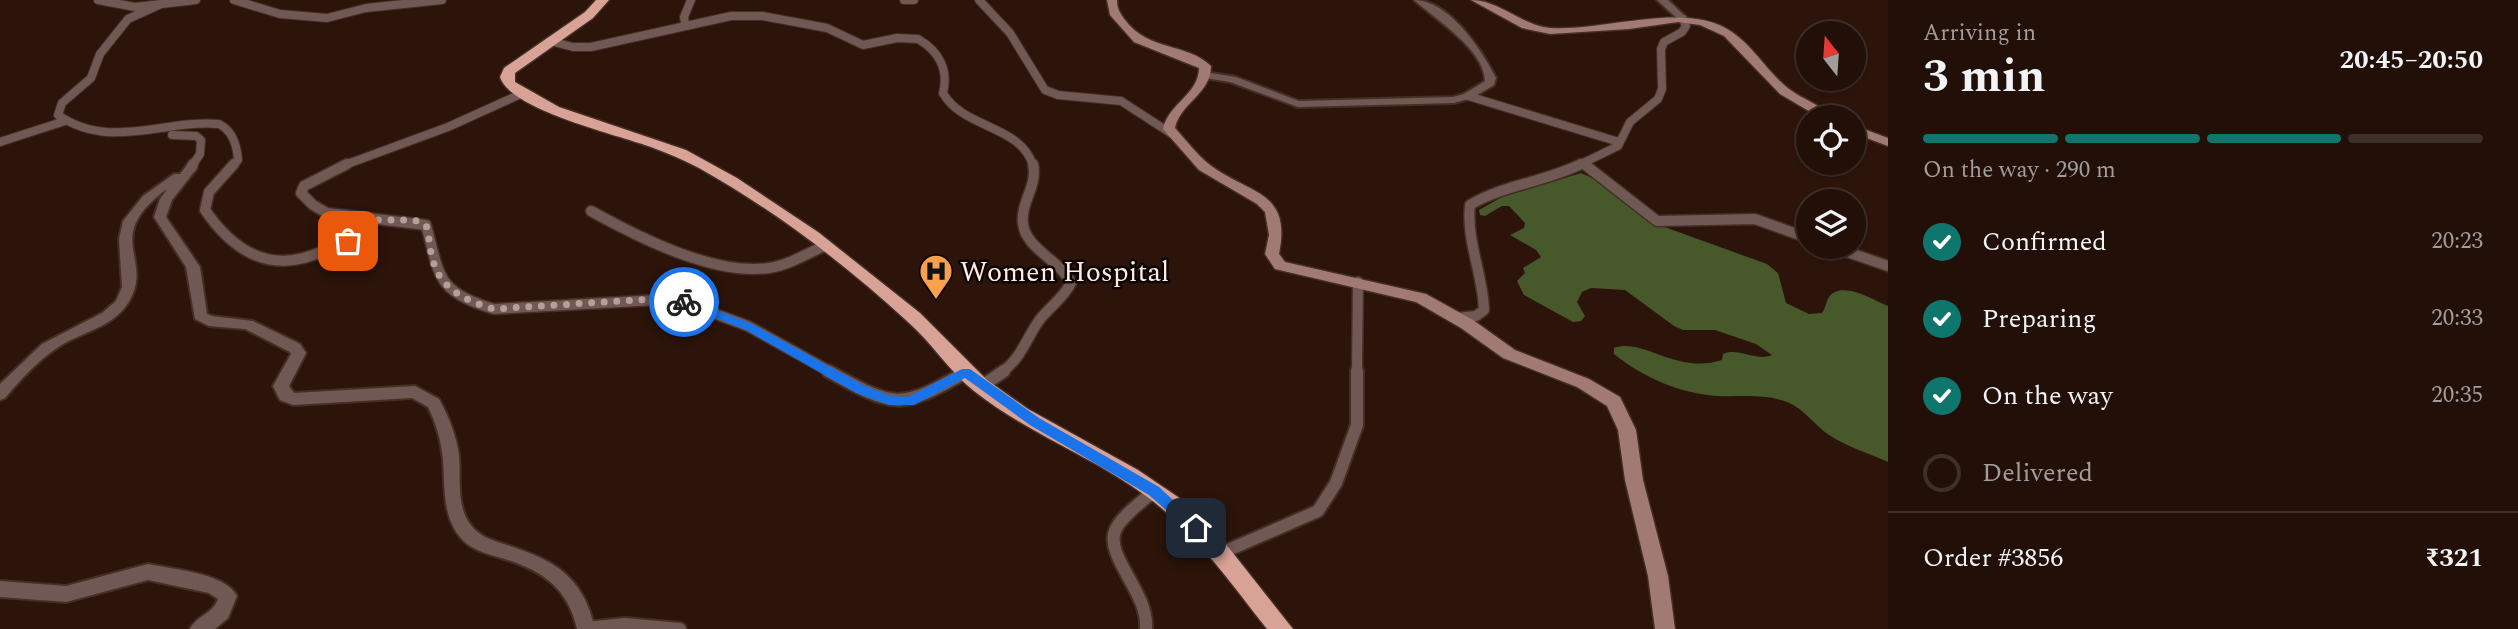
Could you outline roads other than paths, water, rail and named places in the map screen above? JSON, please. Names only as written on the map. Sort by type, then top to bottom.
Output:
[{"type":"highway","points":[[603,0],[589,15],[509,71],[509,84],[581,119],[649,139],[684,154],[737,185],[824,246],[914,317],[982,386],[1035,421],[1154,491],[1181,513],[1281,629]]},
{"type":"main road","points":[[1112,0],[1111,8],[1119,22],[1139,44],[1189,57],[1205,66],[1205,75],[1196,91],[1171,118],[1169,129],[1205,167],[1262,201],[1272,211],[1276,235],[1272,254],[1280,266],[1289,271],[1358,282],[1421,298],[1457,318],[1508,354],[1583,383],[1614,402],[1627,430],[1634,480],[1658,576],[1665,629]]},
{"type":"main road","points":[[1476,0],[1526,26],[1550,31],[1598,29],[1683,19],[1702,22],[1728,34],[1784,91],[1807,105]]},
{"type":"main road","points":[[1866,134],[1888,142]]},
{"type":"street","points":[[99,0],[124,6],[196,0]]},
{"type":"street","points":[[234,0],[271,12],[327,18],[366,8],[426,4],[442,0]]},
{"type":"street","points":[[685,24],[684,17],[691,0]]},
{"type":"street","points":[[904,0],[914,0]]},
{"type":"street","points":[[979,0],[992,17],[1010,33],[1045,90],[1058,95],[1121,101],[1172,134]]},
{"type":"street","points":[[1205,75],[1232,79],[1285,102],[1298,104],[1454,100],[1468,96],[1490,83],[1487,69],[1464,34],[1419,0]]},
{"type":"street","points":[[1457,318],[1476,316],[1484,310],[1480,273],[1467,220],[1470,205],[1483,197],[1546,179],[1618,146],[1630,122],[1658,99],[1662,89],[1661,49],[1664,42],[1682,32],[1686,26],[1683,19],[1662,0]]},
{"type":"street","points":[[65,121],[58,109],[85,86],[113,36],[132,16],[161,4]]},
{"type":"street","points":[[550,41],[573,47],[592,47],[653,35],[685,24],[731,16],[762,16],[827,28],[863,45],[897,38],[918,39],[925,43],[945,67],[947,79],[943,93],[951,107],[1003,134],[1025,150],[1034,177],[1031,198],[1022,218],[1023,228],[1035,245],[1068,273],[1071,282],[1066,293],[1040,319],[1027,345],[1011,366],[982,386]]},
{"type":"street","points":[[523,93],[449,127],[329,171],[304,186],[302,193],[307,201],[324,211],[374,220],[414,220],[426,225],[434,264],[442,279],[456,293],[473,303],[494,309],[675,299],[748,326],[861,390],[899,402],[922,397],[966,372]]},
{"type":"street","points":[[1468,96],[1619,142]]},
{"type":"street","points":[[0,142],[65,121],[106,132],[197,136],[202,147],[191,168],[166,199],[160,217],[192,267],[200,316],[209,321],[248,324],[295,348],[299,353],[298,360],[281,386],[285,396],[293,399],[415,392],[434,403],[448,444],[454,503],[462,525],[473,540],[518,557],[562,579],[576,594],[586,628],[625,624],[680,629]]},
{"type":"street","points":[[106,132],[218,124],[225,127],[230,132],[239,160],[230,173],[209,192],[205,210],[220,231],[261,261],[315,257],[348,241],[374,220]]},
{"type":"street","points":[[1583,164],[1657,221],[1675,223],[1708,219],[1755,219],[1796,234]]},
{"type":"street","points":[[0,394],[42,351],[99,321],[122,303],[128,292],[129,277],[126,231],[133,216],[146,200],[191,168]]},
{"type":"street","points":[[591,211],[646,240],[690,255],[754,268],[784,264],[824,246]]},
{"type":"street","points":[[1866,258],[1888,266]]},
{"type":"street","points":[[1219,554],[1318,511],[1336,483],[1357,425],[1358,282]]},
{"type":"street","points":[[1146,629],[1147,615],[1116,549],[1113,536],[1115,529],[1154,491]]},
{"type":"street","points":[[0,589],[66,594],[128,575],[148,572],[163,575],[225,592],[227,605],[199,629]]},
{"type":"place","name":"Women Hospital","points":[[936,301]]}]
